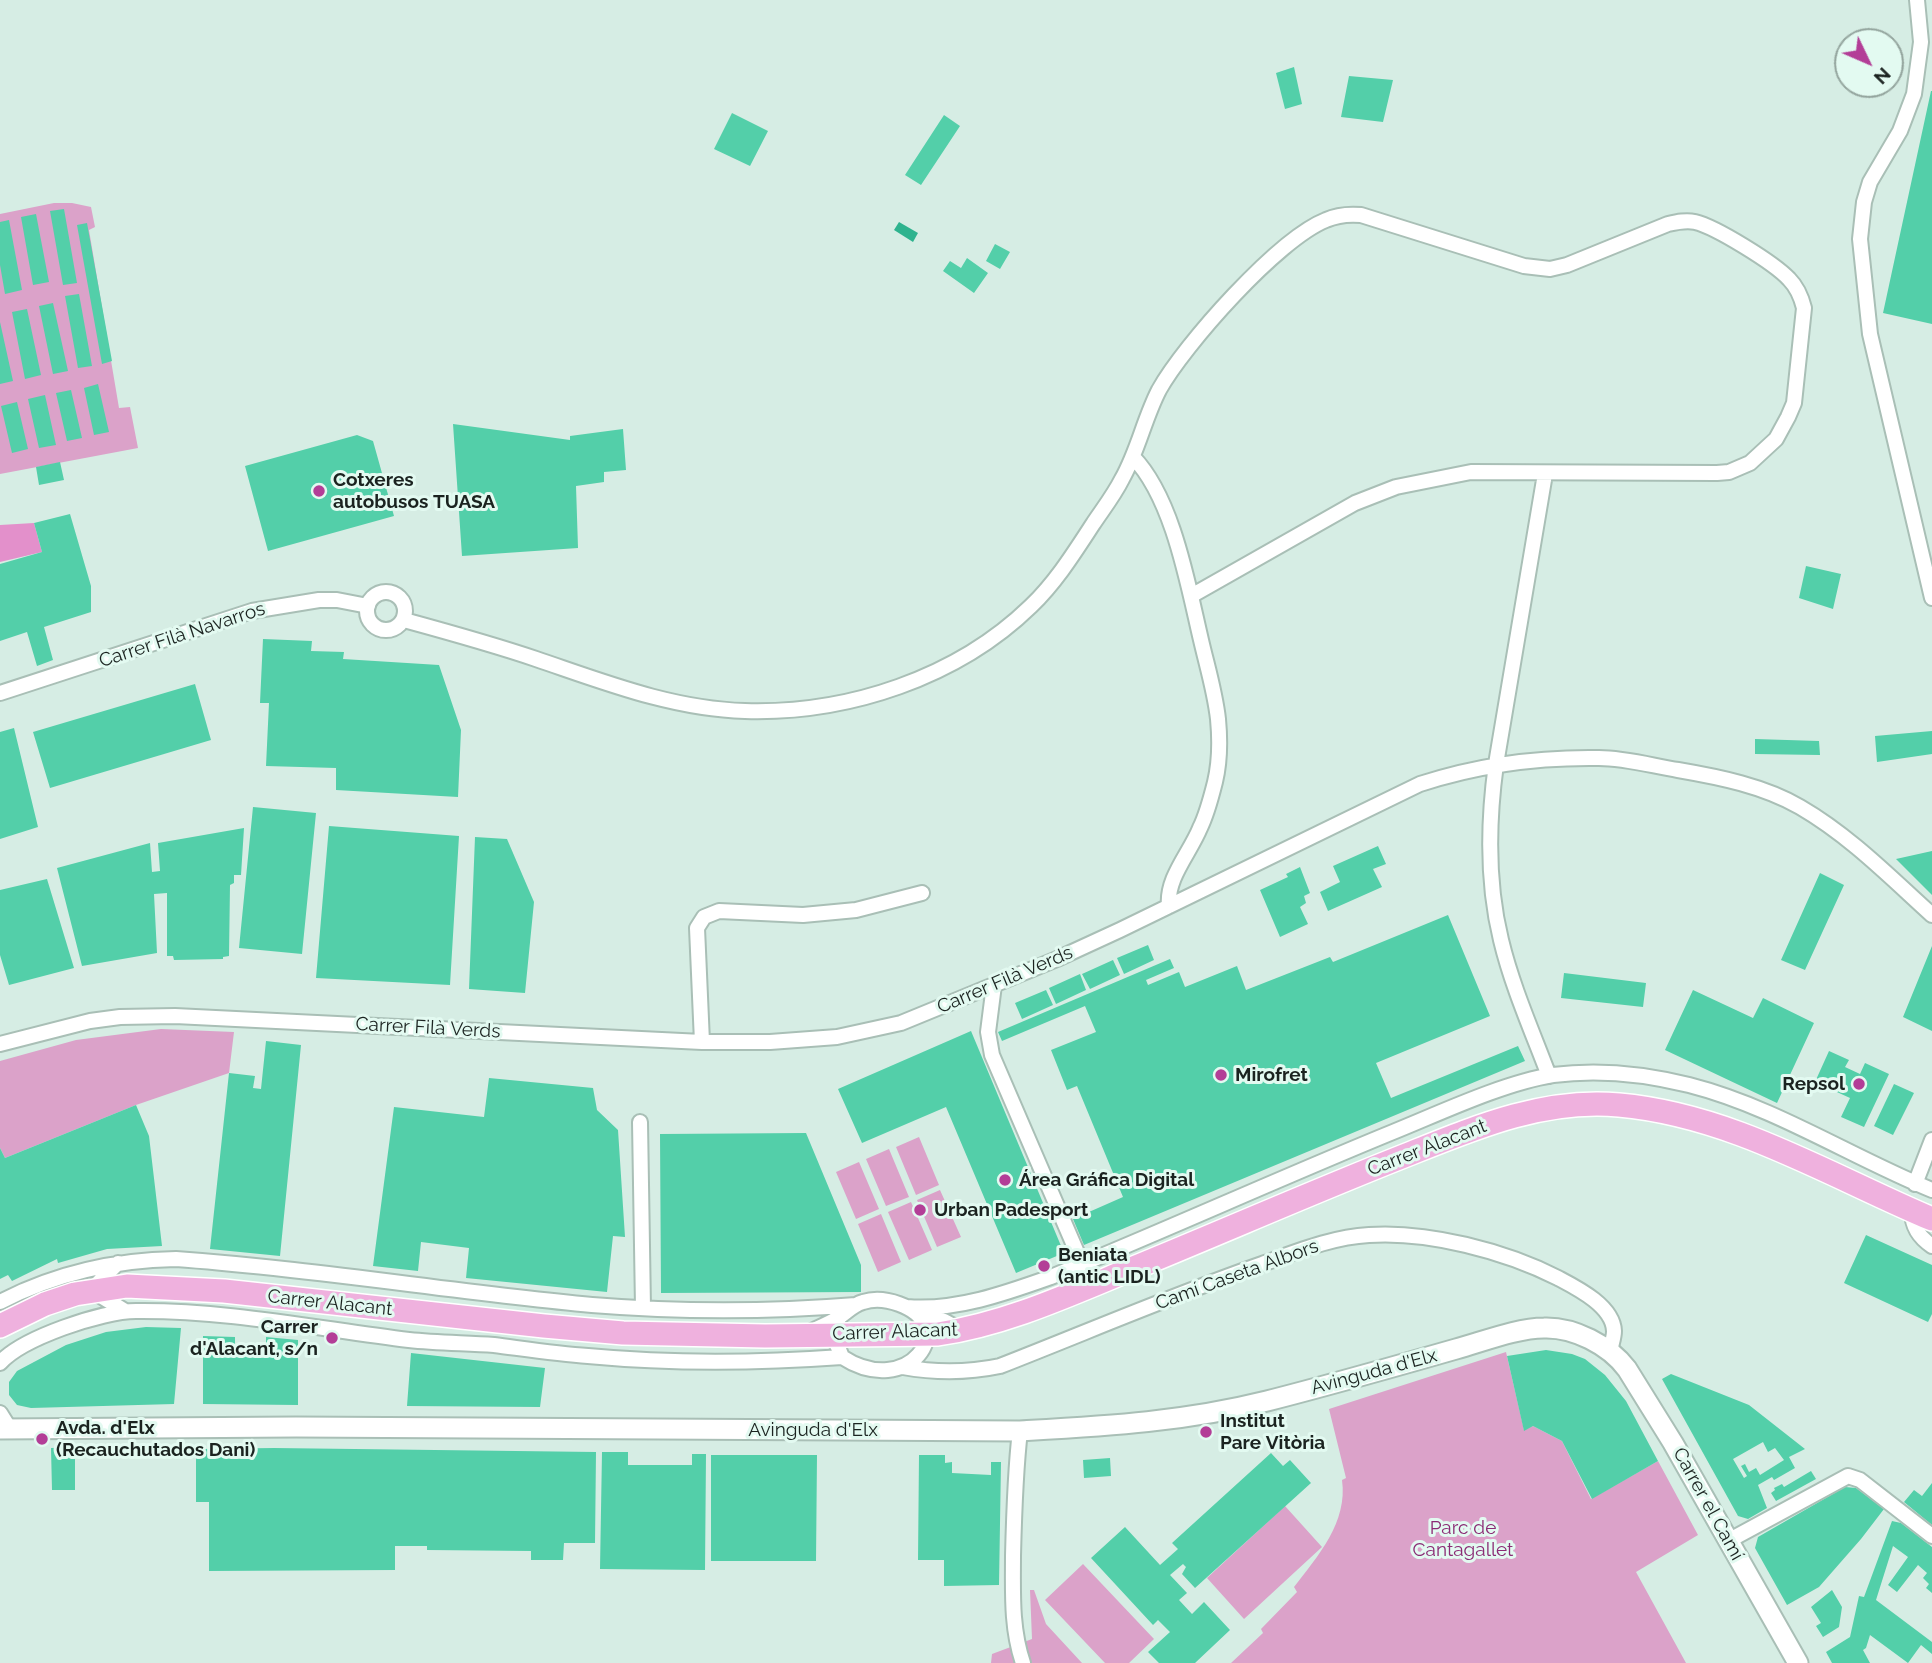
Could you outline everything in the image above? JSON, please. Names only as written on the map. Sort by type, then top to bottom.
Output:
[{"type":"main road","name":"Carrer Alacant","points":[[0,1326],[45,1304],[91,1290],[127,1286],[176,1287],[577,1330],[801,1335],[836,1327],[924,1344],[1027,1312],[1448,1138],[1526,1113],[1571,1105],[1629,1106],[1704,1122],[1780,1150],[1922,1215]]},
{"type":"street","points":[[1916,0],[1922,42],[1914,94],[1900,131],[1870,182],[1864,202],[1860,239],[1870,334],[1932,598]]},
{"type":"street","points":[[404,620],[500,647],[649,696],[684,704],[716,710],[748,711],[844,703],[911,682],[962,657],[1031,606],[1067,564],[1122,480],[1160,388],[1207,326],[1268,262],[1310,228],[1338,216],[1361,215],[1524,266],[1550,269],[1668,224],[1694,222],[1721,233],[1778,269],[1795,286],[1804,307],[1794,403],[1776,439],[1750,463],[1729,472],[1717,473],[1471,472],[1419,481],[1378,493],[1191,596]]},
{"type":"street","points":[[1133,457],[1146,471],[1158,495],[1191,596],[1215,697],[1220,753],[1210,802],[1170,887],[1169,906]]},
{"type":"street","points":[[1545,474],[1490,805],[1495,909],[1507,964],[1549,1076]]},
{"type":"street","points":[[381,593],[399,597],[405,607],[404,620],[391,630],[379,629],[368,617],[370,600],[381,593]]},
{"type":"street","name":"Carrer Filà Navarros","points":[[0,692],[123,655],[252,611],[319,600],[337,600],[368,606]]},
{"type":"street","name":"Carrer Filà Verds","points":[[0,1044],[90,1021],[120,1017],[175,1016],[702,1042],[770,1042],[837,1037],[901,1023],[1057,959],[1420,785],[1454,773],[1496,764],[1601,758],[1712,776],[1772,794],[1797,805],[1838,831],[1932,915]]},
{"type":"street","points":[[702,1042],[697,928],[704,917],[719,911],[803,915],[856,910],[922,893]]},
{"type":"street","points":[[994,985],[988,1032],[992,1055],[1082,1265]]},
{"type":"street","name":"Carrer Alacant","points":[[0,1302],[69,1273],[119,1262],[176,1259],[542,1300],[643,1308],[782,1310],[856,1305],[879,1300],[911,1310],[932,1309],[1021,1288],[1082,1265],[1485,1095],[1549,1076],[1571,1073],[1620,1073],[1690,1085],[1771,1115],[1932,1191]]},
{"type":"street","points":[[640,1122],[643,1308]]},
{"type":"street","points":[[1915,1184],[1932,1140]]},
{"type":"street","points":[[1922,1215],[1912,1220],[1919,1236],[1932,1246]]},
{"type":"street","name":"Camí Caseta Albors","points":[[903,1367],[972,1372],[1000,1366],[1216,1280],[1326,1242],[1372,1234],[1406,1235],[1445,1241],[1504,1257],[1550,1274],[1573,1286],[1595,1302],[1608,1316],[1614,1332],[1610,1352]]},
{"type":"street","name":"Carrer Alacant","points":[[119,1262],[91,1290],[125,1311]]},
{"type":"street","points":[[842,1357],[836,1327],[856,1305]]},
{"type":"street","points":[[911,1310],[944,1321],[962,1331]]},
{"type":"street","points":[[801,1335],[824,1341],[842,1357],[866,1368],[889,1370],[903,1367],[924,1344],[923,1321],[911,1310]]},
{"type":"street","name":"Carrer Alacant","points":[[0,1363],[13,1351],[36,1339],[83,1321],[125,1311],[206,1315],[413,1340],[491,1345],[589,1357],[777,1362],[842,1357]]},
{"type":"street","name":"Avinguda d'Elx","points":[[4,1424],[1020,1431],[1084,1429],[1152,1422],[1234,1408],[1541,1328],[1575,1334],[1610,1352]]},
{"type":"street","name":"Carrer el Camí","points":[[1610,1352],[1621,1361],[1636,1381],[1798,1663]]},
{"type":"street","points":[[1020,1431],[1014,1502],[1013,1589],[1015,1638],[1023,1663]]},
{"type":"street","points":[[1728,1541],[1848,1476],[1860,1480],[1932,1536]]},
{"type":"green space","points":[[54,203],[91,207],[95,227],[89,230],[119,408],[130,407],[138,448],[0,474],[0,214]]},
{"type":"green space","points":[[161,1029],[234,1032],[229,1073],[136,1105],[5,1158],[0,1148],[0,1061],[76,1040]]},
{"type":"green space","points":[[919,1137],[939,1185],[916,1195],[896,1147]]},
{"type":"green space","points":[[889,1149],[909,1197],[886,1206],[866,1159]]},
{"type":"green space","points":[[859,1162],[879,1209],[856,1219],[836,1172]]},
{"type":"green space","points":[[940,1190],[961,1237],[937,1247],[917,1200]]},
{"type":"green space","points":[[911,1202],[932,1250],[909,1260],[888,1212]]},
{"type":"green space","points":[[881,1214],[901,1262],[878,1272],[858,1224]]},
{"type":"green space","name":"Parc de Cantagallet","points":[[1506,1352],[1524,1430],[1533,1426],[1562,1441],[1591,1499],[1658,1461],[1698,1535],[1636,1572],[1686,1663],[1231,1663],[1263,1633],[1261,1629],[1297,1592],[1294,1587],[1321,1551],[1336,1524],[1343,1495],[1342,1480],[1346,1478],[1329,1409]]},
{"type":"green space","points":[[1285,1506],[1322,1547],[1244,1619],[1207,1578]]},
{"type":"green space","points":[[1083,1564],[1154,1639],[1129,1663],[1105,1663],[1045,1600]]},
{"type":"green space","points":[[1030,1590],[1034,1590],[1046,1624],[1082,1663],[991,1663],[992,1654],[1032,1639]]},
{"type":"shaded area","points":[[899,222],[918,233],[913,242],[894,230]]},
{"type":"shaded area","points":[[34,523],[42,552],[0,562],[0,525]]},
{"type":"building","points":[[1294,67],[1302,104],[1285,109],[1276,73]]},
{"type":"building","points":[[1349,76],[1393,80],[1383,122],[1341,117]]},
{"type":"building","points":[[1932,91],[1932,324],[1883,313]]},
{"type":"building","points":[[732,113],[768,131],[750,166],[714,149]]},
{"type":"building","points":[[944,115],[960,126],[921,185],[905,175]]},
{"type":"building","points":[[64,209],[77,283],[63,285],[50,211]]},
{"type":"building","points":[[36,214],[49,282],[33,285],[21,217]]},
{"type":"building","points":[[9,220],[22,290],[5,294],[0,265],[0,222]]},
{"type":"building","points":[[87,223],[112,361],[102,364],[77,225]]},
{"type":"building","points":[[995,244],[1010,252],[1000,269],[986,261]]},
{"type":"building","points":[[967,258],[988,273],[974,293],[943,271],[950,261],[961,268]]},
{"type":"building","points":[[79,294],[92,366],[78,368],[65,296]]},
{"type":"building","points":[[53,303],[68,371],[53,374],[39,306]]},
{"type":"building","points":[[27,309],[41,375],[25,379],[12,312]]},
{"type":"building","points":[[0,322],[13,381],[0,384]]},
{"type":"building","points":[[98,384],[109,432],[94,435],[84,388]]},
{"type":"building","points":[[71,390],[82,438],[67,441],[56,393]]},
{"type":"building","points":[[45,395],[56,445],[39,448],[28,399]]},
{"type":"building","points":[[17,402],[28,449],[12,453],[1,406]]},
{"type":"building","points":[[453,424],[570,440],[570,436],[623,429],[626,470],[604,472],[604,482],[576,486],[578,548],[462,556]]},
{"type":"building","name":"Cotxeres autobusos TUASA","points":[[357,435],[373,441],[394,516],[268,551],[245,466]]},
{"type":"building","points":[[60,462],[64,480],[39,485],[36,467]]},
{"type":"building","points":[[70,514],[91,586],[91,612],[44,627],[53,660],[37,666],[27,632],[0,641],[0,564],[42,552],[34,523]]},
{"type":"building","points":[[1806,566],[1841,574],[1833,609],[1799,598]]},
{"type":"building","points":[[263,639],[312,641],[311,651],[344,652],[343,659],[439,665],[461,730],[458,797],[336,790],[336,768],[266,766],[269,703],[260,703]]},
{"type":"building","points":[[195,684],[211,740],[50,788],[33,732]]},
{"type":"building","points":[[14,728],[38,827],[0,839],[0,732]]},
{"type":"building","points":[[1932,731],[1932,754],[1877,762],[1875,736]]},
{"type":"building","points":[[1755,739],[1819,741],[1820,755],[1755,754]]},
{"type":"building","points":[[253,807],[316,813],[302,954],[239,948]]},
{"type":"building","points":[[329,826],[459,836],[450,985],[316,978]]},
{"type":"building","points":[[244,828],[241,875],[234,875],[234,883],[230,885],[229,956],[223,959],[174,960],[173,956],[167,956],[167,893],[154,894],[157,953],[82,966],[57,868],[150,843],[152,872],[160,871],[158,843]]},
{"type":"building","points":[[475,837],[507,839],[534,902],[525,993],[469,989]]},
{"type":"building","points":[[1378,846],[1386,864],[1373,869],[1382,887],[1328,911],[1320,892],[1340,882],[1333,866]]},
{"type":"building","points":[[1932,851],[1932,895],[1896,859]]},
{"type":"building","points":[[1300,867],[1310,893],[1304,896],[1306,903],[1300,907],[1308,924],[1280,937],[1260,890],[1288,877],[1286,874]]},
{"type":"building","points":[[1820,873],[1844,885],[1805,970],[1781,960]]},
{"type":"building","points":[[47,879],[74,968],[9,985],[0,955],[0,890]]},
{"type":"building","name":"Mirofret","points":[[1448,915],[1490,1016],[1376,1063],[1391,1098],[1518,1046],[1525,1061],[1084,1245],[1073,1219],[1123,1197],[1077,1086],[1067,1090],[1051,1050],[1096,1032],[1085,1006],[1002,1041],[998,1032],[1170,959],[1174,968],[1146,980],[1148,985],[1179,972],[1185,987],[1237,966],[1246,990],[1330,957],[1333,962]]},
{"type":"building","points":[[1148,945],[1154,960],[1124,974],[1117,958]]},
{"type":"building","points":[[1932,946],[1932,1031],[1903,1017]]},
{"type":"building","points":[[1113,960],[1120,975],[1090,989],[1082,974]]},
{"type":"building","points":[[1564,973],[1646,983],[1643,1007],[1561,998]]},
{"type":"building","points":[[1080,974],[1086,990],[1056,1004],[1049,988]]},
{"type":"building","points":[[1046,990],[1053,1005],[1022,1019],[1015,1003]]},
{"type":"building","points":[[1693,990],[1753,1018],[1763,998],[1814,1023],[1777,1103],[1665,1050]]},
{"type":"building","points":[[971,1031],[1064,1253],[1016,1273],[946,1107],[862,1143],[838,1089]]},
{"type":"building","points":[[266,1041],[301,1045],[280,1256],[210,1249],[229,1073],[255,1076],[253,1088],[261,1089]]},
{"type":"building","points":[[1829,1051],[1849,1060],[1845,1067],[1860,1074],[1865,1063],[1889,1074],[1864,1127],[1841,1117],[1850,1098],[1815,1082]]},
{"type":"building","points":[[489,1078],[593,1088],[597,1110],[618,1130],[625,1237],[613,1236],[607,1292],[466,1278],[469,1248],[421,1242],[418,1271],[373,1266],[394,1107],[484,1117]]},
{"type":"building","points":[[1894,1084],[1914,1093],[1893,1135],[1874,1126]]},
{"type":"building","points":[[136,1105],[149,1136],[162,1246],[107,1249],[58,1263],[57,1259],[12,1281],[8,1275],[0,1279],[0,1148],[5,1158]]},
{"type":"building","points":[[806,1133],[861,1265],[861,1292],[661,1293],[660,1134]]},
{"type":"building","points":[[1866,1235],[1932,1265],[1932,1314],[1928,1322],[1844,1283]]},
{"type":"building","points":[[146,1327],[181,1328],[174,1404],[31,1408],[17,1405],[9,1395],[9,1382],[17,1371],[66,1345],[106,1332]]},
{"type":"building","points":[[203,1336],[235,1337],[235,1345],[266,1345],[266,1337],[298,1340],[298,1405],[203,1404]]},
{"type":"building","points":[[1546,1350],[1585,1359],[1605,1375],[1626,1401],[1658,1461],[1592,1499],[1562,1441],[1533,1426],[1524,1431],[1507,1356]]},
{"type":"building","points":[[411,1353],[545,1368],[540,1407],[407,1406]]},
{"type":"building","points":[[1671,1374],[1749,1405],[1805,1449],[1789,1457],[1795,1468],[1774,1480],[1772,1477],[1758,1485],[1767,1508],[1748,1519],[1738,1516],[1662,1379]],"holes":[[[1763,1442],[1768,1452],[1775,1448],[1784,1460],[1760,1475],[1756,1468],[1749,1472],[1745,1464],[1741,1466],[1747,1476],[1744,1478],[1733,1459]]]},
{"type":"building","points":[[75,1447],[75,1490],[52,1490],[51,1448]]},
{"type":"building","points":[[78,1447],[88,1447],[88,1457],[78,1457]]},
{"type":"building","points":[[196,1449],[596,1452],[595,1543],[564,1543],[563,1560],[531,1560],[531,1551],[427,1550],[427,1546],[395,1546],[395,1570],[209,1571],[209,1502],[196,1502]]},
{"type":"building","points":[[602,1452],[628,1452],[628,1465],[692,1465],[692,1454],[706,1454],[705,1570],[600,1569]]},
{"type":"building","points":[[1271,1453],[1283,1466],[1290,1460],[1311,1483],[1195,1588],[1182,1574],[1186,1567],[1183,1564],[1170,1575],[1187,1593],[1179,1600],[1192,1614],[1204,1602],[1230,1630],[1195,1663],[1159,1663],[1148,1652],[1170,1632],[1158,1620],[1153,1625],[1091,1558],[1125,1527],[1160,1565],[1178,1549],[1172,1543]]},
{"type":"building","points":[[711,1455],[817,1455],[816,1561],[711,1561]]},
{"type":"building","points":[[919,1455],[945,1455],[945,1463],[952,1462],[952,1473],[991,1475],[991,1462],[1001,1462],[999,1585],[944,1586],[944,1560],[918,1560]]},
{"type":"building","points":[[1110,1458],[1111,1476],[1084,1478],[1083,1460]]},
{"type":"building","points":[[1811,1471],[1816,1479],[1776,1501],[1771,1493],[1774,1488],[1782,1484],[1784,1487]]},
{"type":"building","points":[[1932,1483],[1932,1525],[1904,1502],[1914,1490],[1922,1496]]},
{"type":"building","points":[[1845,1487],[1856,1488],[1884,1509],[1819,1587],[1787,1605],[1755,1548],[1758,1537]]},
{"type":"building","points":[[1892,1521],[1901,1523],[1932,1547],[1932,1593],[1926,1588],[1929,1584],[1923,1578],[1927,1573],[1918,1565],[1897,1592],[1888,1585],[1908,1557],[1893,1546],[1876,1600],[1932,1642],[1932,1654],[1921,1645],[1908,1663],[1870,1635],[1863,1650],[1870,1663],[1832,1663],[1826,1652],[1850,1637],[1859,1596],[1864,1597]]},
{"type":"building","points":[[1832,1590],[1842,1607],[1839,1627],[1823,1637],[1816,1626],[1821,1623],[1811,1607]]},
{"type":"place","name":"Cotxeres autobusos TUASA","points":[[319,491]]},
{"type":"place","name":"Mirofret","points":[[1221,1075]]},
{"type":"place","name":"Repsol","points":[[1859,1084]]},
{"type":"place","name":"Área Gráfica Digital","points":[[1005,1180]]},
{"type":"place","name":"Urban Padesport","points":[[920,1210]]},
{"type":"place","name":"Beniata (antic LIDL)","points":[[1044,1266]]},
{"type":"place","name":"Carrer d'Alacant, s/n","points":[[332,1338]]},
{"type":"place","name":"Institut Pare Vitòria","points":[[1206,1432]]},
{"type":"place","name":"Avda. d'Elx (Recauchutados Dani)","points":[[42,1439]]}]
